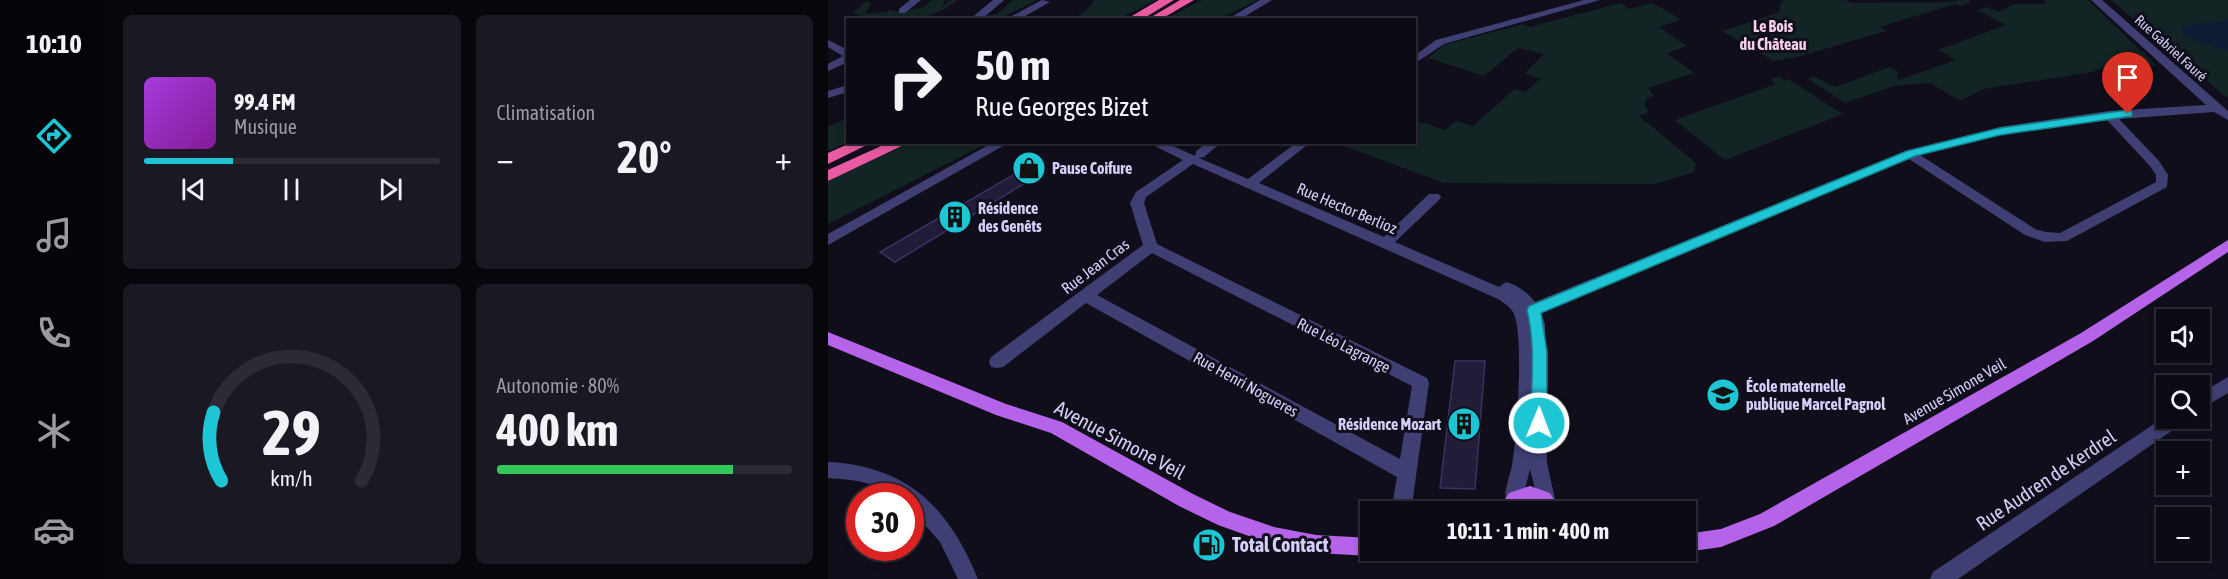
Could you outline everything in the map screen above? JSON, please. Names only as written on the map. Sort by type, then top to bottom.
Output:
[{"type":"highway","points":[[1135,18],[1168,0]]},
{"type":"highway","points":[[1156,18],[1188,0]]},
{"type":"highway","points":[[828,153],[848,144]]},
{"type":"highway","points":[[828,159],[862,144]]},
{"type":"highway","points":[[828,171],[887,144]]},
{"type":"highway","points":[[828,176],[899,144]]},
{"type":"main road","name":"Avenue Simone Veil","points":[[1696,542],[1721,538],[1767,520],[2087,337],[2228,245]]},
{"type":"main road","name":"Avenue Simone Veil","points":[[828,325],[855,348]]},
{"type":"main road","name":"Avenue Simone Veil","points":[[828,338],[1002,410],[1056,427],[1185,500],[1225,519],[1274,536],[1316,544],[1360,546]]},
{"type":"main road","points":[[1517,501],[1527,494],[1540,496],[1546,501]]},
{"type":"street","points":[[902,11],[916,0]]},
{"type":"street","points":[[976,18],[999,0]]},
{"type":"street","points":[[1236,18],[1267,0]]},
{"type":"street","points":[[1416,48],[1595,0]]},
{"type":"street","name":"Rue Gabriel Fauré","points":[[2096,0],[2216,108],[2228,116]]},
{"type":"street","points":[[1013,18],[1046,1]]},
{"type":"street","points":[[1019,18],[1046,1]]},
{"type":"street","points":[[1416,60],[1440,42]]},
{"type":"street","points":[[828,43],[846,55]]},
{"type":"street","points":[[828,68],[846,57]]},
{"type":"street","points":[[828,95],[846,89]]},
{"type":"street","points":[[1528,311],[1911,153],[2000,131],[2109,115],[2216,108]]},
{"type":"street","points":[[1911,153],[2030,232],[2045,237],[2062,238],[2162,184],[2162,175],[2155,164],[2109,115]]},
{"type":"street","points":[[828,240],[1000,144]]},
{"type":"street","name":"Rue Hector Berlioz","points":[[1159,144],[1196,157],[1389,240],[1503,296],[1528,311]]},
{"type":"street","name":"Rue Hector Berlioz","points":[[1176,144],[1196,157]]},
{"type":"street","points":[[1196,157],[1213,144]]},
{"type":"street","points":[[1252,182],[1302,144]]},
{"type":"street","name":"Rue Jean Cras","points":[[997,362],[1151,247],[1137,203],[1141,195],[1196,157]]},
{"type":"street","points":[[828,232],[927,185]]},
{"type":"street","points":[[1389,240],[1434,197]]},
{"type":"street","name":"Rue Léo Lagrange","points":[[1151,247],[1421,383],[1402,501]]},
{"type":"street","name":"Rue Henri Nogueres","points":[[1086,296],[1406,472]]},
{"type":"street","points":[[1528,311],[1537,324],[1538,462],[1549,501]]},
{"type":"street","points":[[1510,501],[1523,462],[1526,386],[1525,325],[1528,311]]},
{"type":"street","points":[[2210,396],[2228,384]]},
{"type":"street","name":"Rue Audren de Kerdrel","points":[[1940,579],[2161,429]]},
{"type":"street","points":[[828,470],[865,472],[894,484],[916,500],[935,518],[950,538],[968,579]]},
{"type":"shaded area","points":[[932,0],[945,0],[942,7],[950,0],[957,0],[934,14],[921,18],[872,18],[853,13],[866,1],[871,4],[865,14],[889,10],[906,13],[912,9],[923,8]]},
{"type":"shaded area","points":[[1013,0],[1037,0],[1001,18],[983,18],[997,14]]},
{"type":"shaded area","points":[[1095,0],[1157,0],[1120,18],[1073,18],[1085,12]]},
{"type":"shaded area","points":[[1202,0],[1257,0],[1222,18],[1168,18]]},
{"type":"shaded area","points":[[1784,0],[1844,0],[1854,3],[1955,2],[1957,0],[1971,2],[1962,6],[1955,4],[1880,27],[1886,31],[1801,56],[1774,61],[1722,31],[1780,12],[1780,4]]},
{"type":"shaded area","points":[[2044,0],[2088,0],[2156,65],[2115,63],[2092,72],[1984,89],[1960,101],[1930,83],[1894,86],[1845,103],[1807,78],[1816,77],[1835,87],[1890,67],[1898,72],[1897,80],[1902,79],[1956,60],[1938,50],[2006,25],[1977,10],[1986,7],[1999,12],[2014,4],[2047,4]]},
{"type":"shaded area","points":[[2111,0],[2228,0],[2228,97],[2225,96]]},
{"type":"shaded area","points":[[1620,3],[1629,9],[1652,3],[1679,18],[1679,20],[1659,27],[1687,46],[1667,53],[1694,73],[1648,88],[1654,96],[1647,98],[1644,104],[1649,112],[1639,116],[1696,163],[1694,172],[1655,184],[1444,183],[1339,144],[1416,144],[1416,120],[1445,130],[1456,121],[1473,126],[1515,89],[1525,92],[1540,79],[1525,73],[1544,54],[1518,48],[1484,76],[1428,58],[1444,45],[1523,24],[1530,27]]},
{"type":"shaded area","points":[[1778,77],[1788,79],[1843,114],[1725,160],[1675,120],[1776,84],[1770,79]]},
{"type":"shaded area","points":[[846,119],[846,143],[828,151],[828,126]]},
{"type":"shaded area","points":[[909,144],[986,144],[828,224],[828,179]]},
{"type":"water","points":[[2228,20],[2228,51],[2183,35],[2180,26]]},
{"type":"building","name":"Résidence des Genêts","points":[[1013,175],[1027,182],[895,262],[880,252]]},
{"type":"building","name":"Résidence Mozart","points":[[1455,361],[1485,361],[1475,489],[1440,488]]},
{"type":"place","name":"Pause Coifure","points":[[1029,168]]},
{"type":"place","name":"Résidence des Genêts","points":[[955,217]]},
{"type":"place","name":"École maternelle publique Marcel Pagnol","points":[[1723,395]]},
{"type":"place","name":"Résidence Mozart","points":[[1464,424]]},
{"type":"place","name":"Total Contact","points":[[1209,545]]},
{"type":"district","name":"Le Bois du Château","points":[[1773,35]]},
{"type":"route","points":[[1539,423],[1539,352],[1534,310],[1911,153],[2000,131],[2128,114]]}]
